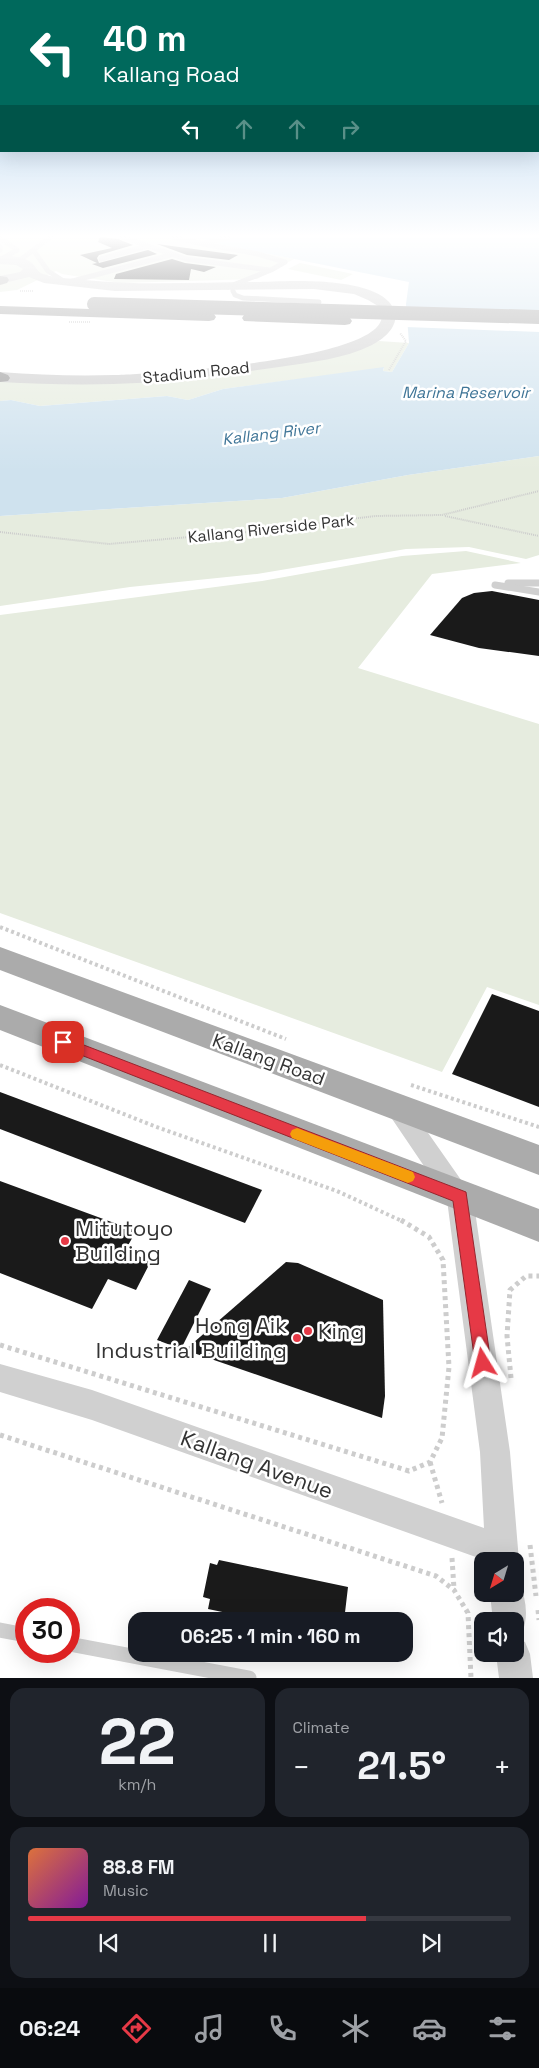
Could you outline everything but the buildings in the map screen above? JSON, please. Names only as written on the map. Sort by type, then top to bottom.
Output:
[{"type":"highway","points":[[0,318],[28,315]]},
{"type":"highway","points":[[154,315],[539,326]]},
{"type":"highway","points":[[481,315],[539,317]]},
{"type":"main road","name":"Kallang Road","points":[[0,958],[402,1096],[539,1160]]},
{"type":"main road","points":[[0,1017],[460,1197],[539,1226]]},
{"type":"street","name":"Stadium Road","points":[[1,375],[39,380],[130,379],[192,374],[306,358],[343,351],[370,340],[382,332],[389,315]]},
{"type":"street","points":[[402,1096],[460,1197],[495,1452],[512,1551]]},
{"type":"street","name":"Kallang Avenue","points":[[0,1378],[92,1405],[512,1551]]},
{"type":"street","points":[[514,1662],[516,1678]]},
{"type":"lane","points":[[539,583],[522,582],[495,585],[539,592]]},
{"type":"lane","points":[[0,1630],[15,1633]]},
{"type":"lane","points":[[80,1646],[249,1678]]},
{"type":"path","points":[[389,370],[406,342],[400,333]]},
{"type":"path","name":"Kallang Riverside Park","points":[[0,532],[109,544],[247,532],[374,516],[442,515],[539,491]]},
{"type":"path","points":[[442,515],[539,536]]},
{"type":"path","points":[[0,927],[288,1040]]},
{"type":"path","points":[[0,1066],[154,1126],[337,1191],[409,1224],[429,1237],[443,1260],[449,1367],[442,1438],[430,1462],[409,1471],[0,1345]]},
{"type":"path","points":[[402,1096],[539,1127]]},
{"type":"path","points":[[512,1384],[508,1336],[510,1290],[526,1276],[539,1276]]},
{"type":"path","points":[[0,1436],[436,1576],[454,1590],[468,1613],[471,1678]]},
{"type":"path","points":[[512,1551],[539,1620]]},
{"type":"shaded area","points":[[379,341],[409,343],[392,372],[383,371],[384,368],[223,389],[188,400],[167,396],[40,406],[11,400],[0,401],[0,377],[130,379],[345,354]]},
{"type":"shaded area","points":[[539,456],[539,555],[526,559],[469,547],[406,549],[257,574],[130,587],[0,606],[0,516],[282,498],[408,475]]},
{"type":"shaded area","points":[[466,551],[521,563],[432,574],[358,668],[539,724],[539,1005],[487,987],[442,1072],[0,913],[0,615],[262,581],[402,556]]},
{"type":"water","name":"Marina Reservoir","points":[[407,315],[539,315],[539,456],[408,475],[282,498],[0,516],[0,401],[11,400],[40,406],[167,396],[188,400],[223,389],[384,367],[383,371],[392,372],[409,343]]},
{"type":"pier","points":[[405,315],[539,315],[539,332],[406,327]]},
{"type":"slow traffic","points":[[297,1134],[408,1177]]},
{"type":"place","name":"Mitutoyo Building","points":[[65,1241]]},
{"type":"place","name":"King","points":[[308,1331]]},
{"type":"place","name":"Hong Aik Industrial Building","points":[[297,1338]]},
{"type":"route","points":[[63,1042],[460,1197],[483,1363]]},
{"type":"water label","name":"Kallang River","points":[[271,433]]}]
